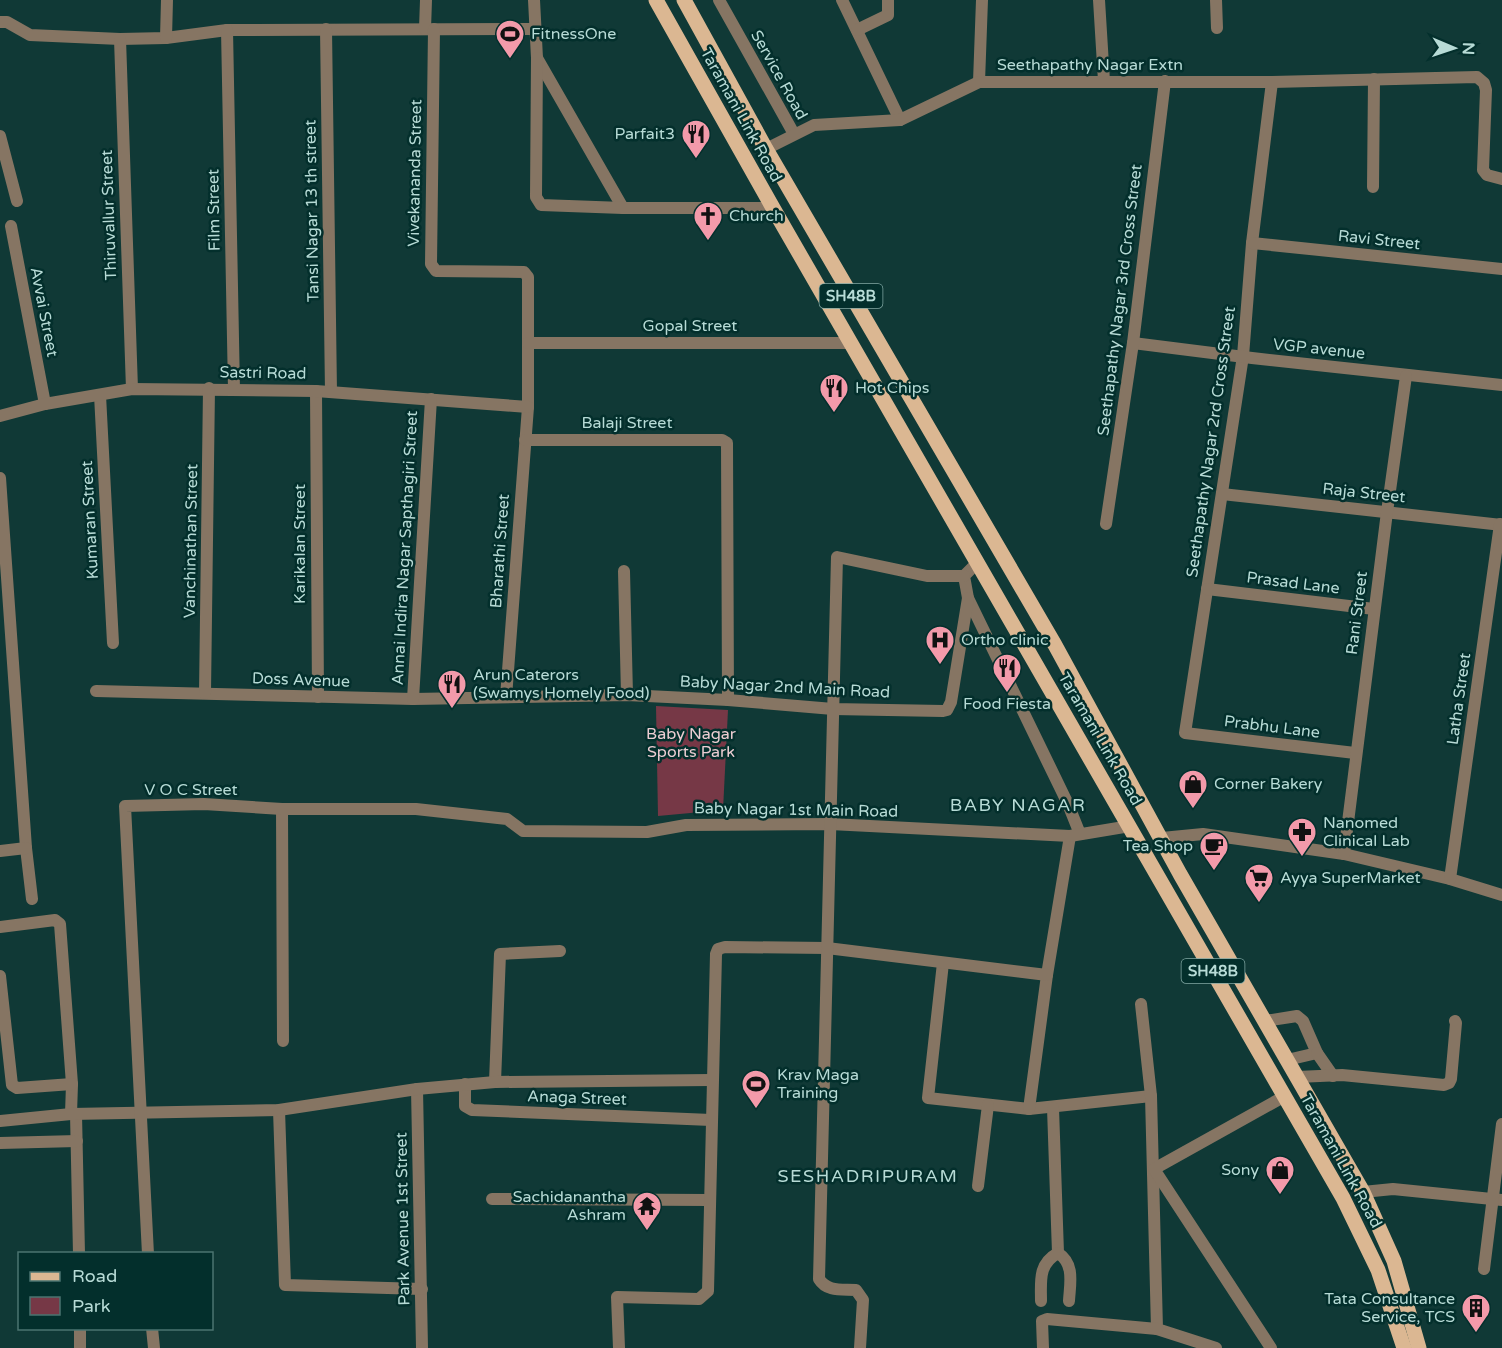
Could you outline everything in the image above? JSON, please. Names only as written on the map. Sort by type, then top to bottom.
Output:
[{"type":"main road","name":"Taramani Link Road","points":[[656,0],[773,208],[1345,1202],[1378,1270],[1404,1348]]},
{"type":"main road","name":"Taramani Link Road","points":[[684,0],[765,149],[1055,645],[1161,838],[1363,1192],[1394,1261],[1419,1348]]},
{"type":"main road","points":[[1000,604],[1022,590]]},
{"type":"main road","points":[[1345,1202],[1363,1192]]},
{"type":"street","points":[[166,38],[167,0]]},
{"type":"street","points":[[426,0],[430,29]]},
{"type":"street","points":[[534,0],[537,58],[538,203],[544,206],[623,208],[773,208]]},
{"type":"street","name":"Service Road","points":[[719,0],[794,134]]},
{"type":"street","points":[[842,0],[900,120]]},
{"type":"street","points":[[857,30],[888,15],[888,0]]},
{"type":"street","points":[[979,82],[982,0]]},
{"type":"street","points":[[1099,0],[1104,81]]},
{"type":"street","points":[[1216,0],[1217,28]]},
{"type":"street","points":[[0,22],[7,22],[30,35],[120,39],[166,38],[227,30],[535,29]]},
{"type":"street","name":"Tansi Nagar 13 th street","points":[[326,29],[331,392]]},
{"type":"street","name":"Vivekananda Street","points":[[430,29],[430,264],[436,271],[526,273],[528,277],[528,407]]},
{"type":"street","name":"Film Street","points":[[227,30],[234,390]]},
{"type":"street","name":"Thiruvallur Street","points":[[120,39],[132,389]]},
{"type":"street","points":[[537,58],[623,208]]},
{"type":"street","name":"Seethapathy Nagar Extn","points":[[765,149],[814,125],[900,120],[979,82],[1272,82],[1477,77],[1484,83],[1486,113],[1483,170],[1487,175],[1502,179]]},
{"type":"street","points":[[1372,187],[1374,79]]},
{"type":"street","name":"Seethapathy Nagar 3rd Cross Street","points":[[1106,524],[1133,343],[1164,81]]},
{"type":"street","name":"Seethapathy Nagar 2rd Cross Street","points":[[1185,733],[1243,356],[1252,243],[1272,82]]},
{"type":"street","points":[[0,136],[17,201]]},
{"type":"street","name":"Avvai Street","points":[[11,225],[45,404]]},
{"type":"street","name":"Ravi Street","points":[[1252,243],[1502,269]]},
{"type":"street","name":"Gopal Street","points":[[528,343],[851,343]]},
{"type":"street","name":"VGP avenue","points":[[1133,343],[1406,376],[1502,385]]},
{"type":"street","name":"Rani Street","points":[[1344,854],[1355,753],[1406,376]]},
{"type":"street","name":"Sastri Road","points":[[0,416],[45,404],[132,389],[209,388],[316,391],[528,407]]},
{"type":"street","name":"Vanchinathan Street","points":[[205,693],[209,388]]},
{"type":"street","name":"Karikalan Street","points":[[316,391],[318,697]]},
{"type":"street","name":"Kumaran Street","points":[[100,395],[113,643]]},
{"type":"street","name":"Annai Indira Nagar Sapthagiri Street","points":[[413,699],[430,399]]},
{"type":"street","name":"Bharathi Street","points":[[506,697],[528,407]]},
{"type":"street","name":"Balaji Street","points":[[525,440],[722,440],[727,443],[728,699]]},
{"type":"street","points":[[0,478],[26,848],[32,899]]},
{"type":"street","name":"Raja Street","points":[[1222,494],[1501,525]]},
{"type":"street","name":"Latha Street","points":[[1450,879],[1501,525]]},
{"type":"street","points":[[860,1348],[863,1299],[856,1290],[830,1288],[824,1286],[819,1279],[837,557],[927,576],[964,576],[978,562]]},
{"type":"street","points":[[624,572],[627,695]]},
{"type":"street","points":[[964,576],[968,598],[1068,804],[1075,835],[1047,975],[1029,1109]]},
{"type":"street","name":"Prasad Lane","points":[[1207,589],[1374,609]]},
{"type":"street","name":"Baby Nagar 2nd Main Road","points":[[506,697],[627,695],[728,699],[833,709],[948,710],[968,598]]},
{"type":"street","name":"Doss Avenue","points":[[96,691],[413,699],[506,697]]},
{"type":"street","name":"Prabhu Lane","points":[[1185,733],[1355,753]]},
{"type":"street","name":"V O C Street","points":[[140,1112],[125,806],[204,804],[282,809],[416,809],[507,819],[523,831]]},
{"type":"street","points":[[282,809],[283,1041]]},
{"type":"street","name":"Baby Nagar 1st Main Road","points":[[523,831],[647,832],[686,825],[830,824],[1075,835],[1130,826]]},
{"type":"street","points":[[1161,838],[1203,834],[1344,854],[1450,879],[1502,895]]},
{"type":"street","points":[[0,851],[26,848]]},
{"type":"street","points":[[0,927],[55,920],[60,924],[77,1141],[79,1252]]},
{"type":"street","points":[[619,1348],[617,1297],[699,1299],[708,1291],[711,1080],[718,950],[725,947],[827,948],[1047,975]]},
{"type":"street","points":[[495,1082],[500,954],[560,951]]},
{"type":"street","points":[[943,963],[928,1098],[1029,1109],[1151,1096]]},
{"type":"street","points":[[0,976],[2,1034],[14,1087],[72,1084]]},
{"type":"street","points":[[1141,1004],[1151,1096],[1157,1329]]},
{"type":"street","points":[[1265,1021],[1298,1016],[1317,1053],[1333,1076]]},
{"type":"street","points":[[1297,1077],[1333,1076],[1444,1085],[1449,1083],[1455,1021]]},
{"type":"street","points":[[1287,1060],[1317,1053]]},
{"type":"street","points":[[0,1121],[74,1114],[279,1110],[417,1089],[495,1082],[711,1080]]},
{"type":"street","name":"Anaga Street","points":[[465,1084],[465,1106],[470,1110],[711,1120]]},
{"type":"street","name":"Park Avenue 1st Street","points":[[417,1089],[422,1348]]},
{"type":"street","points":[[1154,1169],[1285,1096]]},
{"type":"street","points":[[978,1186],[988,1105]]},
{"type":"street","points":[[1053,1108],[1058,1253]]},
{"type":"street","points":[[279,1110],[285,1285],[422,1289]]},
{"type":"street","points":[[140,1112],[148,1252]]},
{"type":"street","points":[[1484,1269],[1497,1200],[1502,1124]]},
{"type":"street","points":[[0,1143],[77,1141]]},
{"type":"street","points":[[1154,1169],[1271,1348]]},
{"type":"street","points":[[1363,1192],[1393,1189],[1497,1200]]},
{"type":"street","points":[[492,1199],[709,1200]]},
{"type":"street","points":[[1058,1253],[1069,1264],[1071,1273],[1069,1301]]},
{"type":"street","points":[[1041,1301],[1043,1268],[1050,1258],[1058,1253]]},
{"type":"street","points":[[1043,1348],[1041,1321],[1047,1319],[1157,1329],[1216,1348]]},
{"type":"street","points":[[80,1330],[80,1348]]},
{"type":"street","points":[[152,1330],[154,1348]]},
{"type":"green space","name":"Baby Nagar Sports Park","points":[[656,706],[728,710],[723,810],[658,816]]},
{"type":"place","name":"FitnessOne","points":[[510,60]]},
{"type":"place","name":"Parfait3","points":[[696,160]]},
{"type":"place","name":"Church","points":[[708,242]]},
{"type":"place","name":"Hot Chips","points":[[834,414]]},
{"type":"place","name":"Ortho clinic","points":[[940,666]]},
{"type":"place","name":"Food Fiesta","points":[[1007,694]]},
{"type":"place","name":"Arun Caterors (Swamys Homely Food)","points":[[452,710]]},
{"type":"place","name":"Corner Bakery","points":[[1193,810]]},
{"type":"place","name":"Nanomed Clinical Lab","points":[[1302,858]]},
{"type":"place","name":"Tea Shop","points":[[1214,872]]},
{"type":"place","name":"Ayya SuperMarket","points":[[1259,904]]},
{"type":"place","name":"Krav Maga Training","points":[[756,1110]]},
{"type":"place","name":"Sony","points":[[1280,1196]]},
{"type":"place","name":"Sachidanantha Ashram","points":[[647,1232]]},
{"type":"place","name":"Tata Consultance Service, TCS","points":[[1476,1334]]},
{"type":"district","name":"BABY NAGAR","points":[[1018,805]]},
{"type":"district","name":"SESHADRIPURAM","points":[[868,1176]]}]
